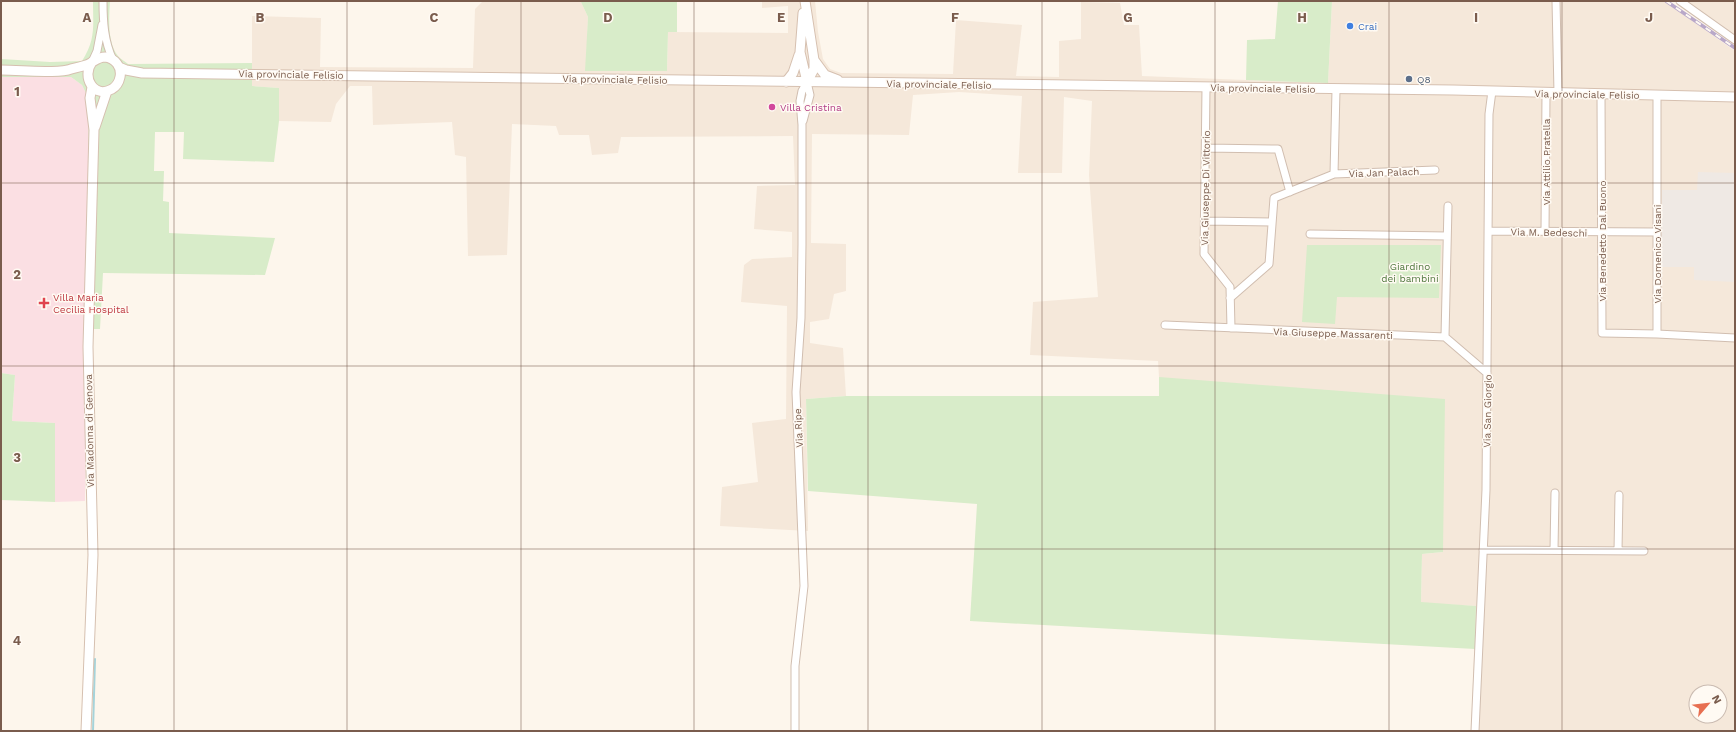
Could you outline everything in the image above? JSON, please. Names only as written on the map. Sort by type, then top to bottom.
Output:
[{"type":"main road","points":[[786,82],[793,73],[800,52],[804,1]]},
{"type":"main road","points":[[804,1],[814,60],[814,69],[807,82]]},
{"type":"main road","points":[[800,52],[804,75],[807,82]]},
{"type":"main road","points":[[1,70],[66,70],[86,65],[98,58],[106,57],[112,60],[119,67],[142,73]]},
{"type":"main road","points":[[814,60],[825,75],[832,79],[860,83]]},
{"type":"main road","points":[[90,84],[87,74],[92,62]]},
{"type":"main road","points":[[119,67],[120,80]]},
{"type":"main road","points":[[66,70],[78,74],[98,90],[107,91],[113,88],[120,80],[142,73]]},
{"type":"main road","name":"Via provinciale Felisio","points":[[142,73],[186,72],[786,82],[1492,91],[1735,97]]},
{"type":"main road","name":"Via Madonna di Genova","points":[[86,731],[93,555],[88,347],[94,130],[90,98],[90,84]]},
{"type":"main road","name":"Via Madonna di Genova","points":[[94,130],[107,91]]},
{"type":"street","points":[[103,1],[103,21],[107,44],[112,60]]},
{"type":"street","points":[[1556,1],[1558,93]]},
{"type":"street","points":[[1680,1],[1735,40]]},
{"type":"street","points":[[92,62],[97,51],[103,21]]},
{"type":"street","name":"Via Ripe","points":[[795,731],[795,666],[804,586],[796,392],[801,311],[802,125],[800,101],[802,91],[807,82]]},
{"type":"street","name":"Via Giuseppe Di Vittorio","points":[[1206,88],[1204,254],[1230,287],[1231,328]]},
{"type":"street","points":[[1334,174],[1336,90]]},
{"type":"street","name":"Via San Giorgio","points":[[1475,731],[1483,550],[1487,373],[1490,100],[1492,91]]},
{"type":"street","name":"Via Attilio Pratella","points":[[1545,232],[1546,93]]},
{"type":"street","name":"Via Benedetto Dal Buono","points":[[1601,94],[1602,333],[1657,334]]},
{"type":"street","name":"Via Domenico Visani","points":[[1657,96],[1657,334]]},
{"type":"street","points":[[1206,148],[1278,149],[1290,192]]},
{"type":"street","name":"Via Jan Palach","points":[[1272,222],[1274,198],[1334,174],[1434,170]]},
{"type":"street","points":[[1448,206],[1445,337],[1487,373]]},
{"type":"street","points":[[1205,221],[1272,222],[1269,264],[1230,298]]},
{"type":"street","name":"Via M. Bedeschi","points":[[1488,231],[1602,233],[1657,232]]},
{"type":"street","points":[[1310,234],[1447,236]]},
{"type":"street","name":"Via Giuseppe Massarenti","points":[[1165,325],[1445,337]]},
{"type":"street","points":[[1657,334],[1735,338]]},
{"type":"street","points":[[1554,493],[1554,550]]},
{"type":"street","points":[[1618,551],[1619,495]]},
{"type":"street","points":[[1483,550],[1644,551]]},
{"type":"shaded area","points":[[483,1],[581,2],[588,17],[586,71],[667,71],[668,32],[788,33],[788,6],[762,8],[762,1],[815,1],[818,32],[823,59],[830,69],[841,73],[953,74],[956,20],[1022,25],[1016,76],[1059,77],[1059,41],[1081,39],[1081,2],[1120,3],[1124,25],[1139,25],[1142,76],[1328,83],[1332,1],[1663,1],[1735,51],[1735,731],[1471,731],[1476,606],[1421,603],[1422,554],[1443,552],[1159,377],[1158,361],[1030,355],[1033,302],[1098,297],[1089,175],[1092,101],[1064,97],[1062,173],[1018,173],[1022,96],[959,92],[913,95],[909,135],[812,134],[811,243],[846,244],[846,291],[834,294],[829,319],[810,322],[810,343],[843,348],[846,396],[806,399],[808,531],[720,526],[722,487],[758,482],[752,423],[786,419],[787,306],[741,302],[744,265],[752,259],[792,257],[792,232],[754,229],[757,186],[795,185],[793,136],[621,137],[618,153],[592,155],[589,135],[559,135],[556,126],[512,124],[507,255],[468,256],[466,157],[455,155],[452,122],[373,125],[372,86],[350,86],[336,104],[331,122],[279,121],[279,88],[252,86],[252,16],[321,18],[320,67],[473,68],[475,9]]},
{"type":"shaded area","points":[[1676,1],[1735,1],[1735,43],[1697,15]]},
{"type":"shaded area","name":"Villa Maria Cecilia Hospital","points":[[1,77],[71,77],[82,85],[89,99],[85,501],[55,502],[55,423],[12,421],[15,375],[1,373]]},
{"type":"shaded area","points":[[1698,172],[1735,173],[1735,282],[1694,280],[1694,267],[1661,267],[1662,190],[1697,190]]},
{"type":"green space","points":[[93,1],[110,1],[110,37],[112,44],[118,56],[128,64],[252,63],[252,86],[279,88],[279,121],[274,162],[183,159],[184,132],[155,132],[154,171],[164,171],[163,201],[169,202],[169,233],[275,238],[265,275],[103,273],[100,329],[86,329],[89,99],[82,85],[71,77],[1,77],[1,59],[50,62],[82,61],[92,39]]},
{"type":"green space","points":[[578,1],[677,1],[677,32],[668,32],[667,71],[585,71],[588,17],[581,2]]},
{"type":"green space","points":[[1278,1],[1332,1],[1328,83],[1246,80],[1247,40],[1275,39]]},
{"type":"green space","name":"Giardino dei bambini","points":[[1307,245],[1441,245],[1439,298],[1337,297],[1335,324],[1302,322]]},
{"type":"green space","points":[[1,373],[15,375],[12,421],[55,423],[55,502],[1,500]]},
{"type":"green space","points":[[1159,377],[1445,399],[1443,552],[1422,554],[1421,602],[1476,606],[1475,649],[970,621],[977,504],[808,491],[806,399],[846,396],[1159,396]]},
{"type":"waterway","points":[[93,731],[95,659]]},
{"type":"railway","points":[[1666,1],[1735,48]]},
{"type":"place","name":"Crai","points":[[1350,26]]},
{"type":"place","name":"Q8","points":[[1409,79]]},
{"type":"place","name":"Villa Cristina","points":[[772,107]]},
{"type":"place","name":"Villa Maria Cecilia Hospital","points":[[44,303]]}]
